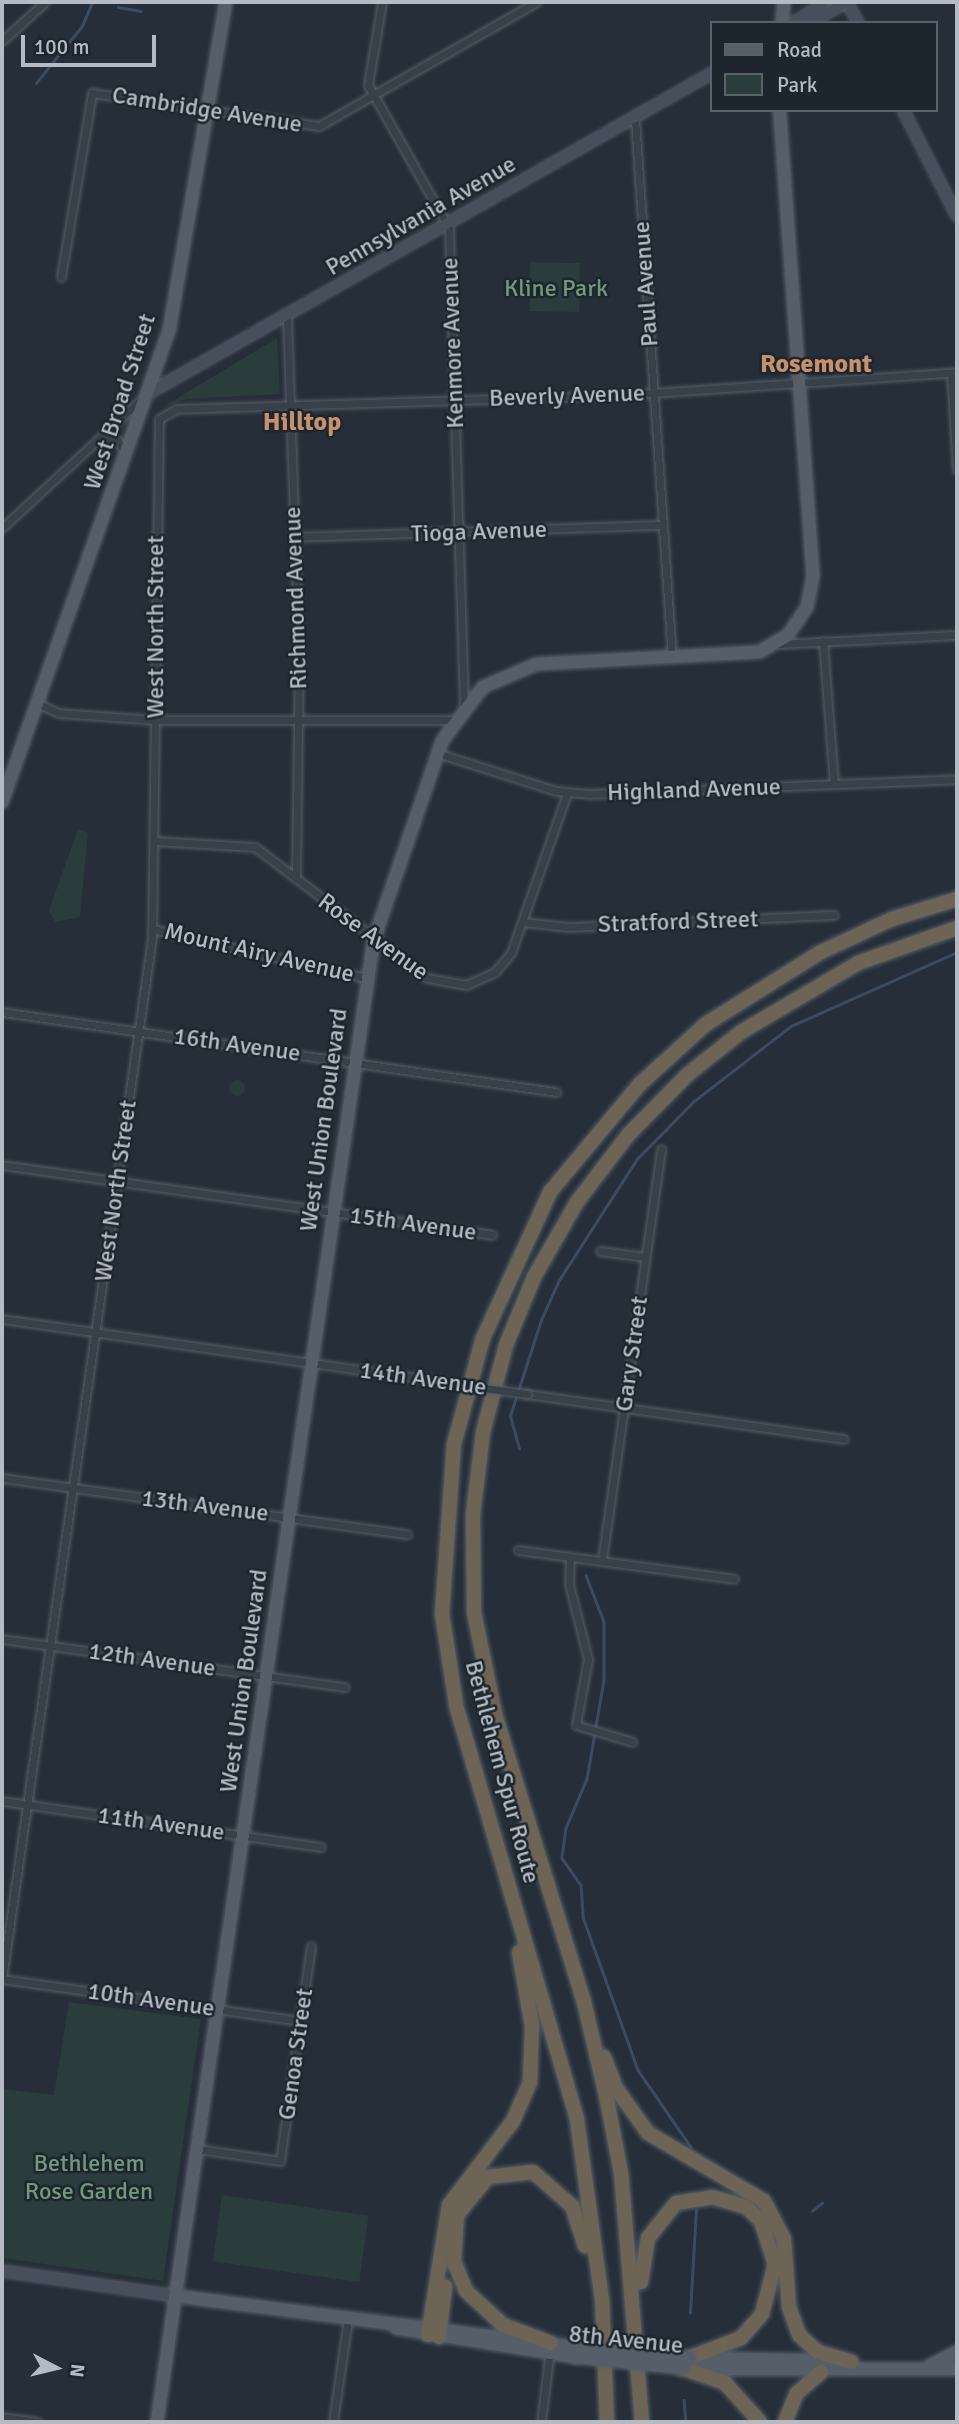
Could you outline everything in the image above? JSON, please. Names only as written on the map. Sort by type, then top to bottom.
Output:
[{"type":"highway","name":"Bethlehem Spur Route","points":[[607,2422],[602,2300],[577,2119],[456,1704],[442,1614],[454,1444],[482,1338],[508,1277],[550,1192],[640,1084],[706,1024],[818,953],[892,919],[957,899]]},
{"type":"highway","name":"Bethlehem Spur Route","points":[[642,2422],[641,2385],[621,2173],[584,2002],[495,1714],[474,1613],[474,1500],[483,1432],[506,1345],[534,1277],[577,1202],[628,1135],[687,1075],[741,1032],[859,963],[957,928]]},
{"type":"highway","points":[[434,2332],[449,2205],[513,2121],[530,2082],[530,2009],[500,1861]]},
{"type":"highway","points":[[584,2002],[616,2088],[637,2122],[674,2151],[754,2193],[773,2212],[787,2254],[792,2322],[799,2335],[835,2364],[797,2393],[785,2422]]},
{"type":"highway","points":[[434,2332],[452,2237],[466,2199],[496,2173],[533,2172],[559,2189],[583,2232],[607,2406]]},
{"type":"highway","points":[[641,2385],[640,2264],[648,2238],[676,2203],[712,2197],[737,2203],[761,2221],[774,2253],[773,2283],[762,2314],[741,2338],[686,2363]]},
{"type":"highway","points":[[452,2237],[457,2271],[473,2300],[503,2325],[550,2348]]},
{"type":"highway","points":[[686,2363],[725,2383],[760,2422]]},
{"type":"main road","name":"West Broad Street","points":[[2,802],[169,331],[226,2]]},
{"type":"main road","points":[[782,21],[784,2]]},
{"type":"main road","name":"West Union Boulevard","points":[[157,2422],[290,1517],[353,1062],[374,939],[437,753],[464,706],[495,678],[526,666],[747,655],[777,644],[801,619],[812,586],[780,112]]},
{"type":"main road","name":"8th Avenue","points":[[176,2296],[576,2352],[686,2363],[835,2364],[957,2370]]},
{"type":"main road","points":[[922,2368],[957,2352]]},
{"type":"street","points":[[2,41],[45,2]]},
{"type":"street","name":"Kenmore Avenue","points":[[382,2],[368,85],[448,225],[464,706]]},
{"type":"street","name":"Cambridge Avenue","points":[[61,278],[89,96],[97,92],[310,127],[536,2]]},
{"type":"street","points":[[797,21],[825,2]]},
{"type":"street","points":[[814,21],[847,2],[857,21]]},
{"type":"street","name":"Pennsylvania Avenue","points":[[149,393],[287,317],[710,74]]},
{"type":"street","points":[[904,112],[957,216]]},
{"type":"street","name":"Paul Avenue","points":[[635,118],[672,659]]},
{"type":"street","name":"Richmond Avenue","points":[[287,317],[298,722],[296,879]]},
{"type":"street","points":[[954,372],[957,470]]},
{"type":"street","name":"Beverly Avenue","points":[[176,409],[455,402],[653,393],[954,372]]},
{"type":"street","points":[[2,528],[149,393]]},
{"type":"street","name":"West North Street","points":[[2,1979],[152,929],[155,841],[157,425],[176,409]]},
{"type":"street","points":[[101,437],[118,441],[127,455]]},
{"type":"street","name":"Tioga Avenue","points":[[295,537],[663,525]]},
{"type":"street","points":[[777,644],[957,635]]},
{"type":"street","points":[[823,641],[834,784]]},
{"type":"street","points":[[37,703],[58,713],[156,720],[454,720]]},
{"type":"street","name":"Highland Avenue","points":[[437,753],[567,793],[957,779]]},
{"type":"street","name":"Rose Avenue","points":[[155,841],[246,843],[427,978],[466,985],[504,963],[523,922],[567,793]]},
{"type":"street","name":"Stratford Street","points":[[523,922],[568,927],[834,915]]},
{"type":"street","name":"Mount Airy Avenue","points":[[152,929],[366,978]]},
{"type":"street","name":"16th Avenue","points":[[2,1012],[556,1092]]},
{"type":"street","name":"Gary Street","points":[[602,1560],[661,1149]]},
{"type":"street","name":"15th Avenue","points":[[2,1165],[492,1235]]},
{"type":"street","points":[[600,1251],[645,1257]]},
{"type":"street","name":"14th Avenue","points":[[2,1320],[844,1439]]},
{"type":"street","name":"13th Avenue","points":[[2,1478],[407,1534]]},
{"type":"street","points":[[518,1550],[734,1579]]},
{"type":"street","points":[[570,1556],[569,1584],[587,1659],[576,1725],[634,1742]]},
{"type":"street","name":"12th Avenue","points":[[2,1639],[345,1687]]},
{"type":"street","name":"11th Avenue","points":[[2,1801],[321,1847]]},
{"type":"street","name":"Genoa Street","points":[[198,2149],[280,2161],[312,1946]]},
{"type":"street","name":"10th Avenue","points":[[2,1979],[301,2021]]},
{"type":"street","name":"8th Avenue","points":[[2,2271],[176,2296]]},
{"type":"street","points":[[333,2422],[348,2319]]},
{"type":"street","points":[[541,2422],[550,2348]]},
{"type":"street","points":[[2,2417],[38,2422]]},
{"type":"green space","name":"Kline Park","points":[[530,262],[580,263],[579,312],[529,311]]},
{"type":"green space","points":[[277,338],[280,394],[187,399],[161,408]]},
{"type":"green space","points":[[78,829],[88,833],[80,917],[55,922],[49,910]]},
{"type":"green space","points":[[237,1080],[243,1082],[243,1094],[237,1096],[231,1094],[229,1088],[231,1082]]},
{"type":"green space","name":"Bethlehem Rose Garden","points":[[69,2002],[201,2019],[163,2281],[2,2258],[2,2089],[54,2095]]},
{"type":"green space","points":[[222,2195],[369,2216],[359,2282],[213,2261]]},
{"type":"waterway","points":[[36,83],[82,26],[92,3]]},
{"type":"waterway","points":[[118,7],[141,11]]},
{"type":"waterway","points":[[519,1449],[510,1416],[541,1320],[559,1280],[637,1159],[694,1101],[791,1026],[957,952]]},
{"type":"waterway","points":[[586,1575],[604,1622],[604,1680],[587,1779],[566,1828],[562,1858],[581,1885],[583,1917],[638,2070],[691,2147]]},
{"type":"waterway","points":[[812,2211],[822,2203]]},
{"type":"waterway","points":[[690,2313],[696,2210]]},
{"type":"waterway","points":[[684,2400],[686,2422]]},
{"type":"district","name":"Rosemont","points":[[816,365]]},
{"type":"district","name":"Hilltop","points":[[302,423]]}]
